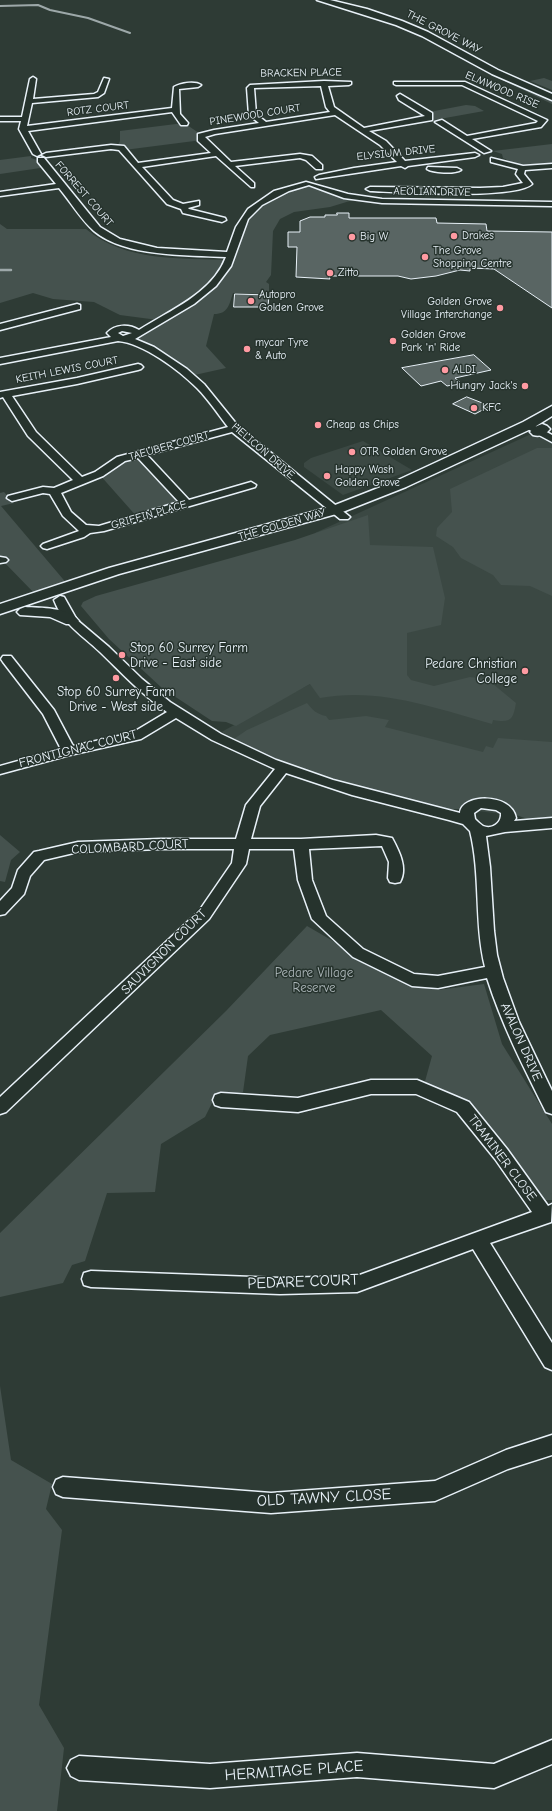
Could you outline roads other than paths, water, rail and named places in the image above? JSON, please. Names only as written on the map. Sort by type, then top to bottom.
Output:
[{"type":"main road","name":"THE GROVE WAY","points":[[321,0],[364,11],[399,23],[425,34],[495,72],[552,97]]},
{"type":"main road","name":"THE GROVE WAY","points":[[338,0],[385,13],[417,25],[509,72],[552,91]]},
{"type":"main road","name":"THE GOLDEN WAY","points":[[0,621],[23,607],[61,594],[230,552],[423,487],[544,430],[552,410]]},
{"type":"main road","name":"THE GOLDEN WAY","points":[[0,609],[23,607]]},
{"type":"main road","points":[[23,607],[53,613],[72,621]]},
{"type":"street","points":[[23,129],[33,79]]},
{"type":"street","points":[[28,101],[98,96],[101,93],[106,79]]},
{"type":"street","points":[[324,83],[330,107],[336,113],[383,143],[404,165]]},
{"type":"street","name":"BRACKEN PLACE","points":[[265,124],[253,114],[250,88],[252,86],[349,83]]},
{"type":"street","name":"ELMWOOD RISE","points":[[396,83],[463,83],[543,120],[538,124],[465,138]]},
{"type":"street","points":[[184,123],[176,114],[175,110],[176,87],[198,85]]},
{"type":"street","points":[[363,130],[429,118],[429,115],[401,99],[400,96]]},
{"type":"street","name":"ROTZ COURT","points":[[23,129],[175,110]]},
{"type":"street","name":"PINEWOOD COURT","points":[[251,186],[201,139],[201,136],[208,133],[336,113]]},
{"type":"street","points":[[0,119],[25,119]]},
{"type":"street","points":[[439,122],[472,143],[485,157],[520,167],[552,166]]},
{"type":"street","name":"FORREST COURT","points":[[23,129],[62,185],[97,228],[117,241],[157,251],[231,255]]},
{"type":"street","points":[[41,156],[117,147],[126,151],[170,202],[184,207],[186,211],[222,220]]},
{"type":"street","points":[[138,165],[217,154]]},
{"type":"street","points":[[228,165],[300,156],[309,158],[319,167]]},
{"type":"street","name":"ELYSIUM DRIVE","points":[[323,179],[404,165],[485,157]]},
{"type":"street","points":[[431,169],[458,178],[525,187],[528,184],[520,174],[520,167]]},
{"type":"street","points":[[306,184],[301,179],[307,176],[323,179]]},
{"type":"street","points":[[370,189],[458,178]]},
{"type":"street","points":[[132,334],[187,306],[210,288],[224,272],[240,226],[245,217],[262,202],[283,190],[323,179]]},
{"type":"street","name":"AEOLIAN DRIVE","points":[[323,179],[349,192],[391,199],[552,203]]},
{"type":"street","name":"AEOLIAN DRIVE","points":[[306,184],[347,196],[382,202],[552,203]]},
{"type":"street","points":[[0,194],[62,185]]},
{"type":"street","points":[[184,207],[196,203]]},
{"type":"street","points":[[0,327],[77,307]]},
{"type":"street","name":"HELICON DRIVE","points":[[0,361],[132,334],[190,376],[215,403],[234,428],[340,514]]},
{"type":"street","name":"KEITH LEWIS COURT","points":[[3,395],[138,367]]},
{"type":"street","points":[[3,395],[32,434],[80,481]]},
{"type":"street","name":"TAEUBER COURT","points":[[12,498],[43,490],[58,490],[98,474],[122,459],[234,428]]},
{"type":"street","points":[[140,454],[187,504]]},
{"type":"street","name":"GRIFFIN PLACE","points":[[47,546],[80,535],[87,530],[94,530],[251,485]]},
{"type":"street","points":[[58,490],[56,499],[80,528],[87,530]]},
{"type":"street","points":[[61,594],[63,611],[142,686],[176,712],[214,736],[283,768],[358,792],[472,819],[486,831],[548,823]]},
{"type":"street","points":[[61,594],[88,624],[104,649]]},
{"type":"street","points":[[7,659],[49,712],[69,750]]},
{"type":"street","name":"FRONTIGNAC COURT","points":[[0,770],[69,750],[136,736],[176,712]]},
{"type":"street","name":"SAUVIGNON COURT","points":[[0,1107],[72,1041],[204,915],[239,864],[242,845],[253,805],[283,768]]},
{"type":"street","points":[[472,819],[477,804],[490,803],[501,807],[506,811],[548,823]]},
{"type":"street","points":[[500,829],[508,822],[509,817],[506,811]]},
{"type":"street","name":"AVALON DRIVE","points":[[472,819],[483,857],[486,932],[493,971],[506,1015],[552,1107]]},
{"type":"street","name":"AVALON DRIVE","points":[[483,857],[500,829]]},
{"type":"street","name":"COLOMBARD COURT","points":[[0,910],[19,890],[23,874],[39,856],[78,847],[161,844],[302,844],[376,840],[388,842],[396,862],[395,878]]},
{"type":"street","points":[[302,844],[305,880],[320,919],[358,953],[412,980],[438,982],[493,971]]},
{"type":"street","name":"TRAMINER CLOSE","points":[[221,1100],[298,1105],[371,1087],[418,1087],[463,1106],[548,1214]]},
{"type":"street","name":"PEDARE COURT","points":[[91,1279],[280,1286],[357,1284],[548,1214]]},
{"type":"street","points":[[477,1239],[552,1361]]},
{"type":"street","name":"OLD TAWNY CLOSE","points":[[63,1487],[271,1503],[435,1492],[506,1460],[552,1445]]},
{"type":"street","name":"HERMITAGE PLACE","points":[[79,1768],[210,1776],[357,1765],[494,1776],[552,1752]]},
{"type":"waterway","points":[[0,6],[38,5],[50,10],[88,18],[130,33]]},
{"type":"waterway","points":[[0,270],[11,270]]},
{"type":"place","name":"Drakes","points":[[454,236]]},
{"type":"place","name":"Big W","points":[[352,237]]},
{"type":"place","name":"The Grove Shopping Centre","points":[[425,257]]},
{"type":"place","name":"Zitto","points":[[330,273]]},
{"type":"place","name":"Autopro Golden Grove","points":[[251,301]]},
{"type":"place","name":"Golden Grove Village Interchange","points":[[500,308]]},
{"type":"place","name":"Golden Grove Park 'n' Ride","points":[[393,341]]},
{"type":"place","name":"mycar Tyre & Auto","points":[[247,349]]},
{"type":"place","name":"ALDI","points":[[445,370]]},
{"type":"place","name":"Hungry Jack's","points":[[525,386]]},
{"type":"place","name":"KFC","points":[[474,408]]},
{"type":"place","name":"Cheap as Chips","points":[[318,425]]},
{"type":"place","name":"OTR Golden Grove","points":[[352,452]]},
{"type":"place","name":"Happy Wash Golden Grove","points":[[327,476]]},
{"type":"place","name":"Stop 60 Surrey Farm Drive - East side","points":[[122,655]]},
{"type":"place","name":"Pedare Christian College","points":[[525,671]]},
{"type":"place","name":"Stop 60 Surrey Farm Drive - West side","points":[[116,678]]},
{"type":"park label","name":"Pedare Village Reserve","points":[[314,980]]}]
